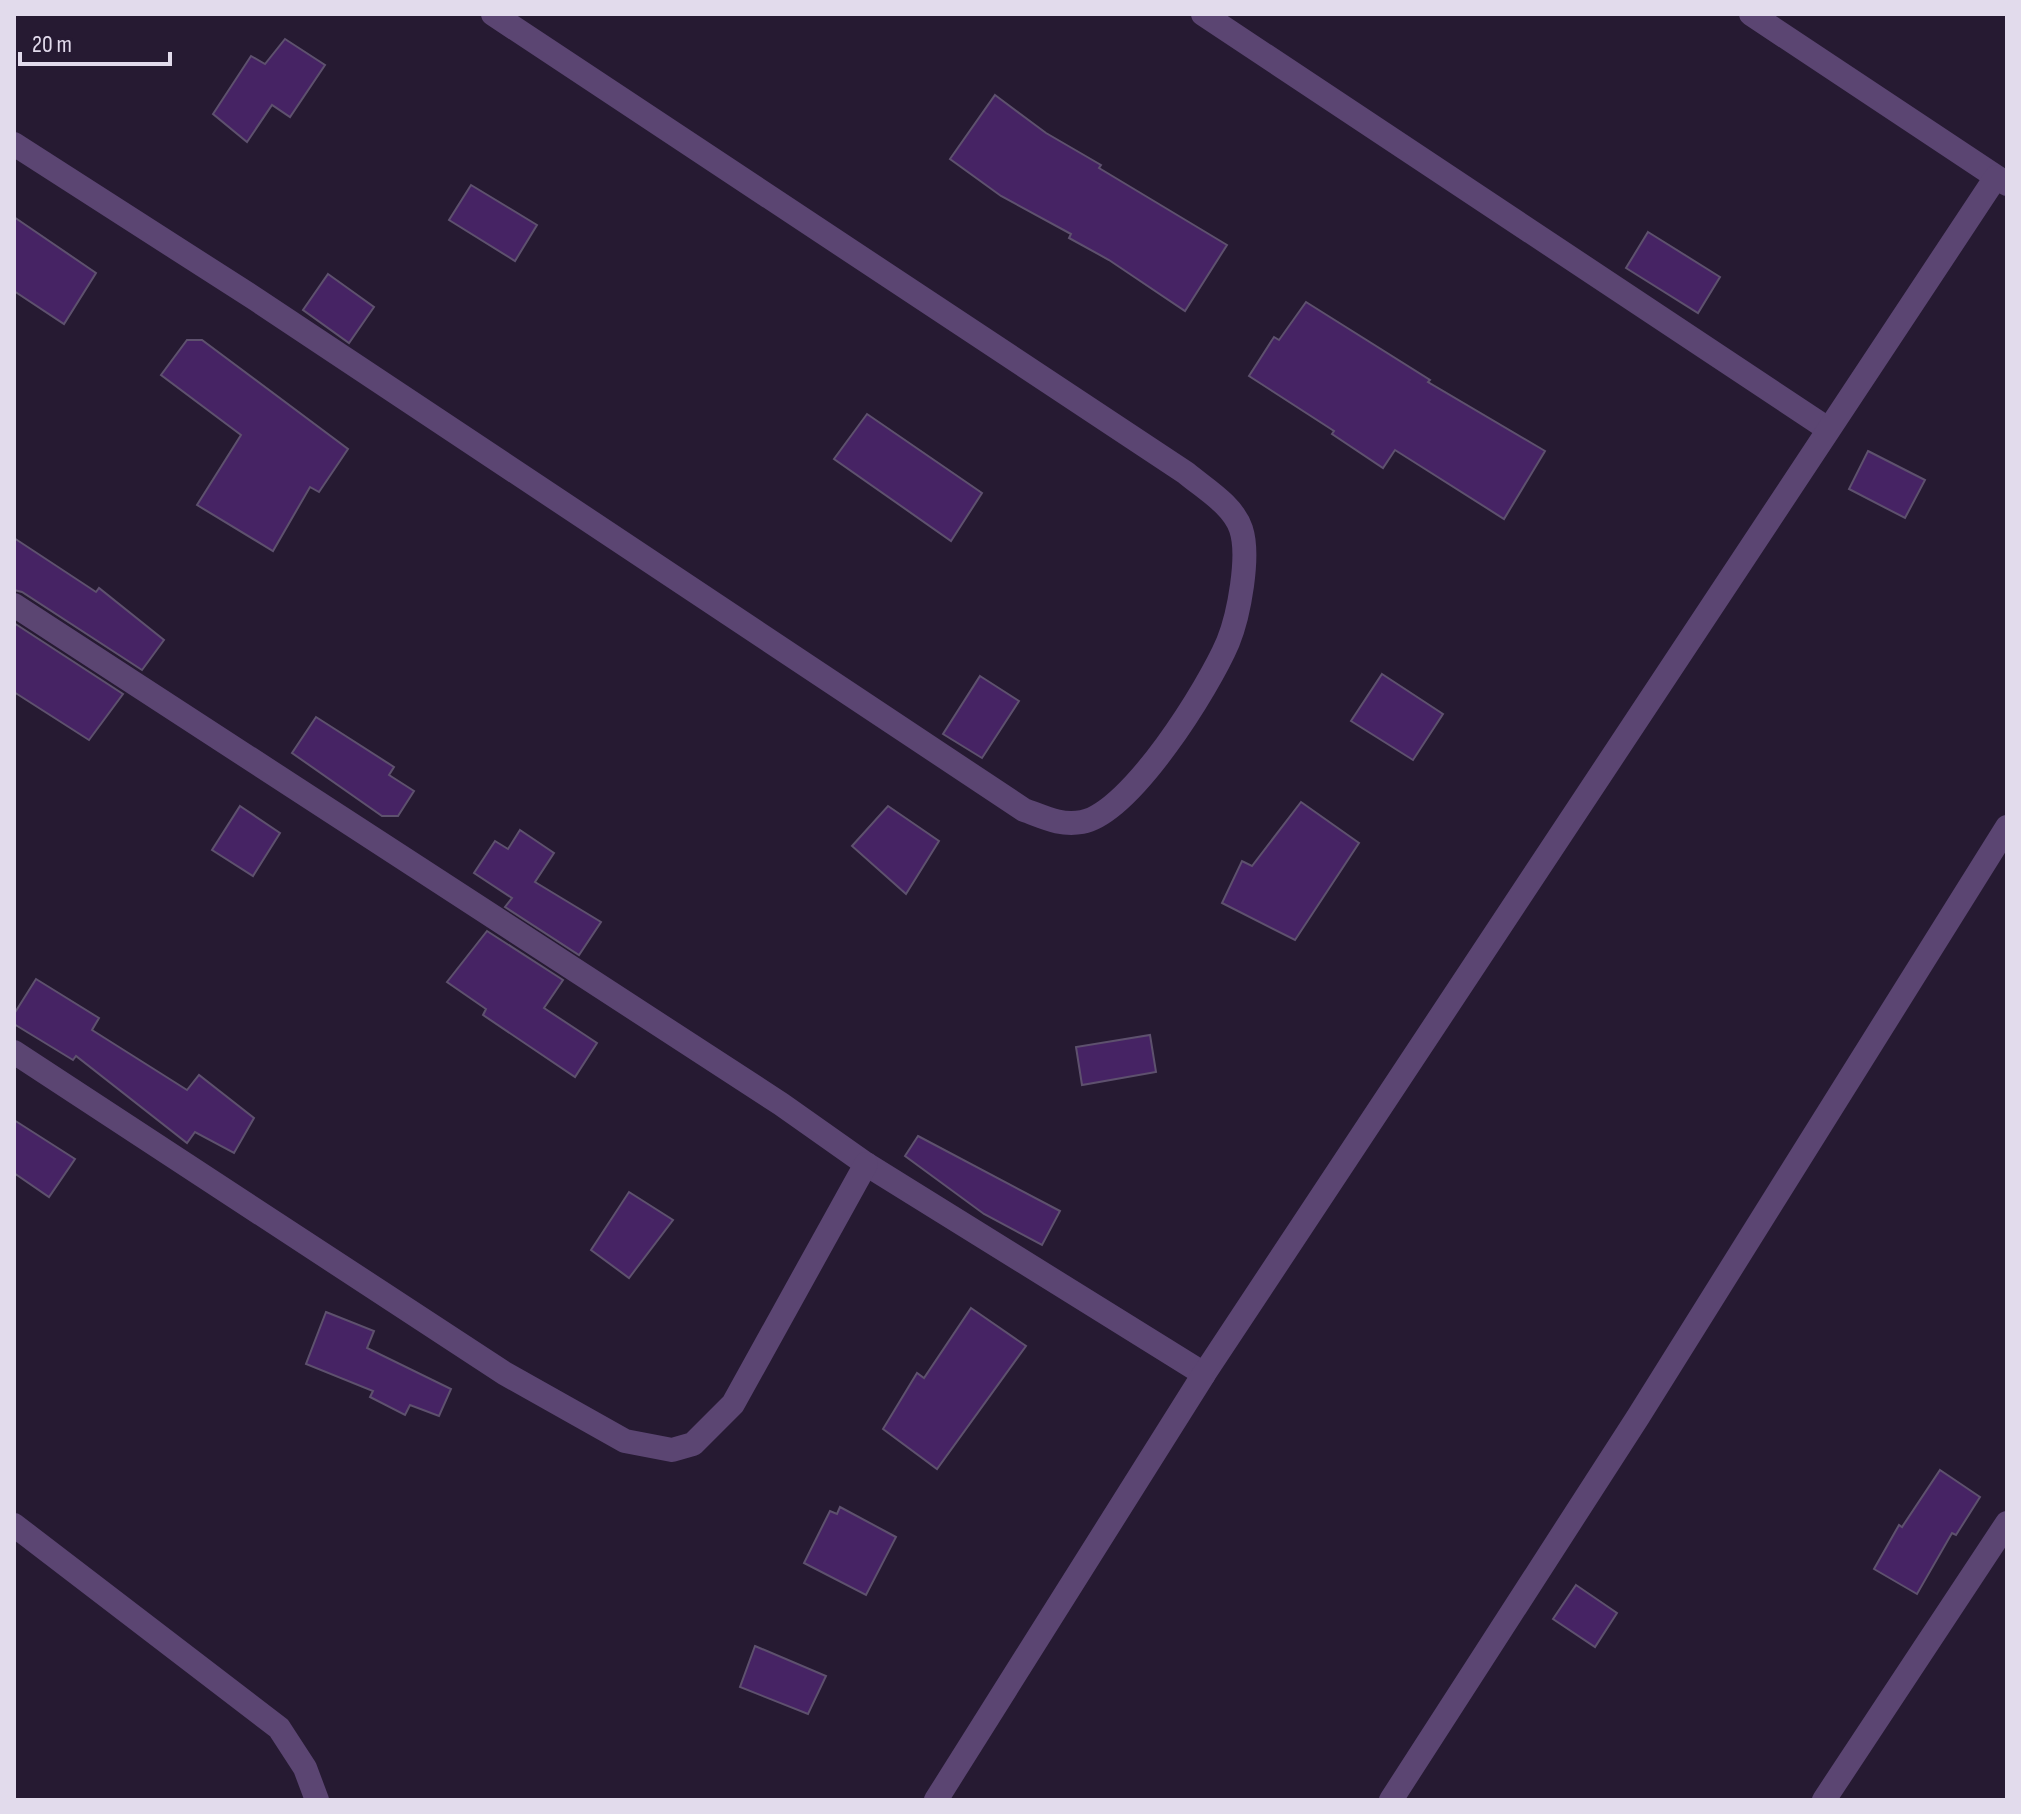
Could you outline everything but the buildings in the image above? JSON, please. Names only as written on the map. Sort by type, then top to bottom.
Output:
[{"type":"street","points":[[14,144],[257,300],[1024,810],[1060,824],[1085,822],[1110,810],[1157,759],[1198,698],[1229,641],[1244,578],[1245,543],[1240,525],[1224,504],[1186,473],[493,14]]},
{"type":"street","points":[[1203,14],[1828,429]]},
{"type":"street","points":[[936,1800],[1204,1374],[1828,429],[2001,180],[1751,14]]},
{"type":"street","points":[[14,605],[781,1104],[866,1164],[1204,1374]]},
{"type":"street","points":[[1391,1800],[1638,1417],[2007,827]]},
{"type":"street","points":[[14,1052],[504,1373],[625,1441],[672,1450],[693,1444],[733,1404],[866,1164]]},
{"type":"street","points":[[1824,1800],[2007,1523]]},
{"type":"street","points":[[14,1525],[279,1728],[305,1768],[317,1800]]}]
